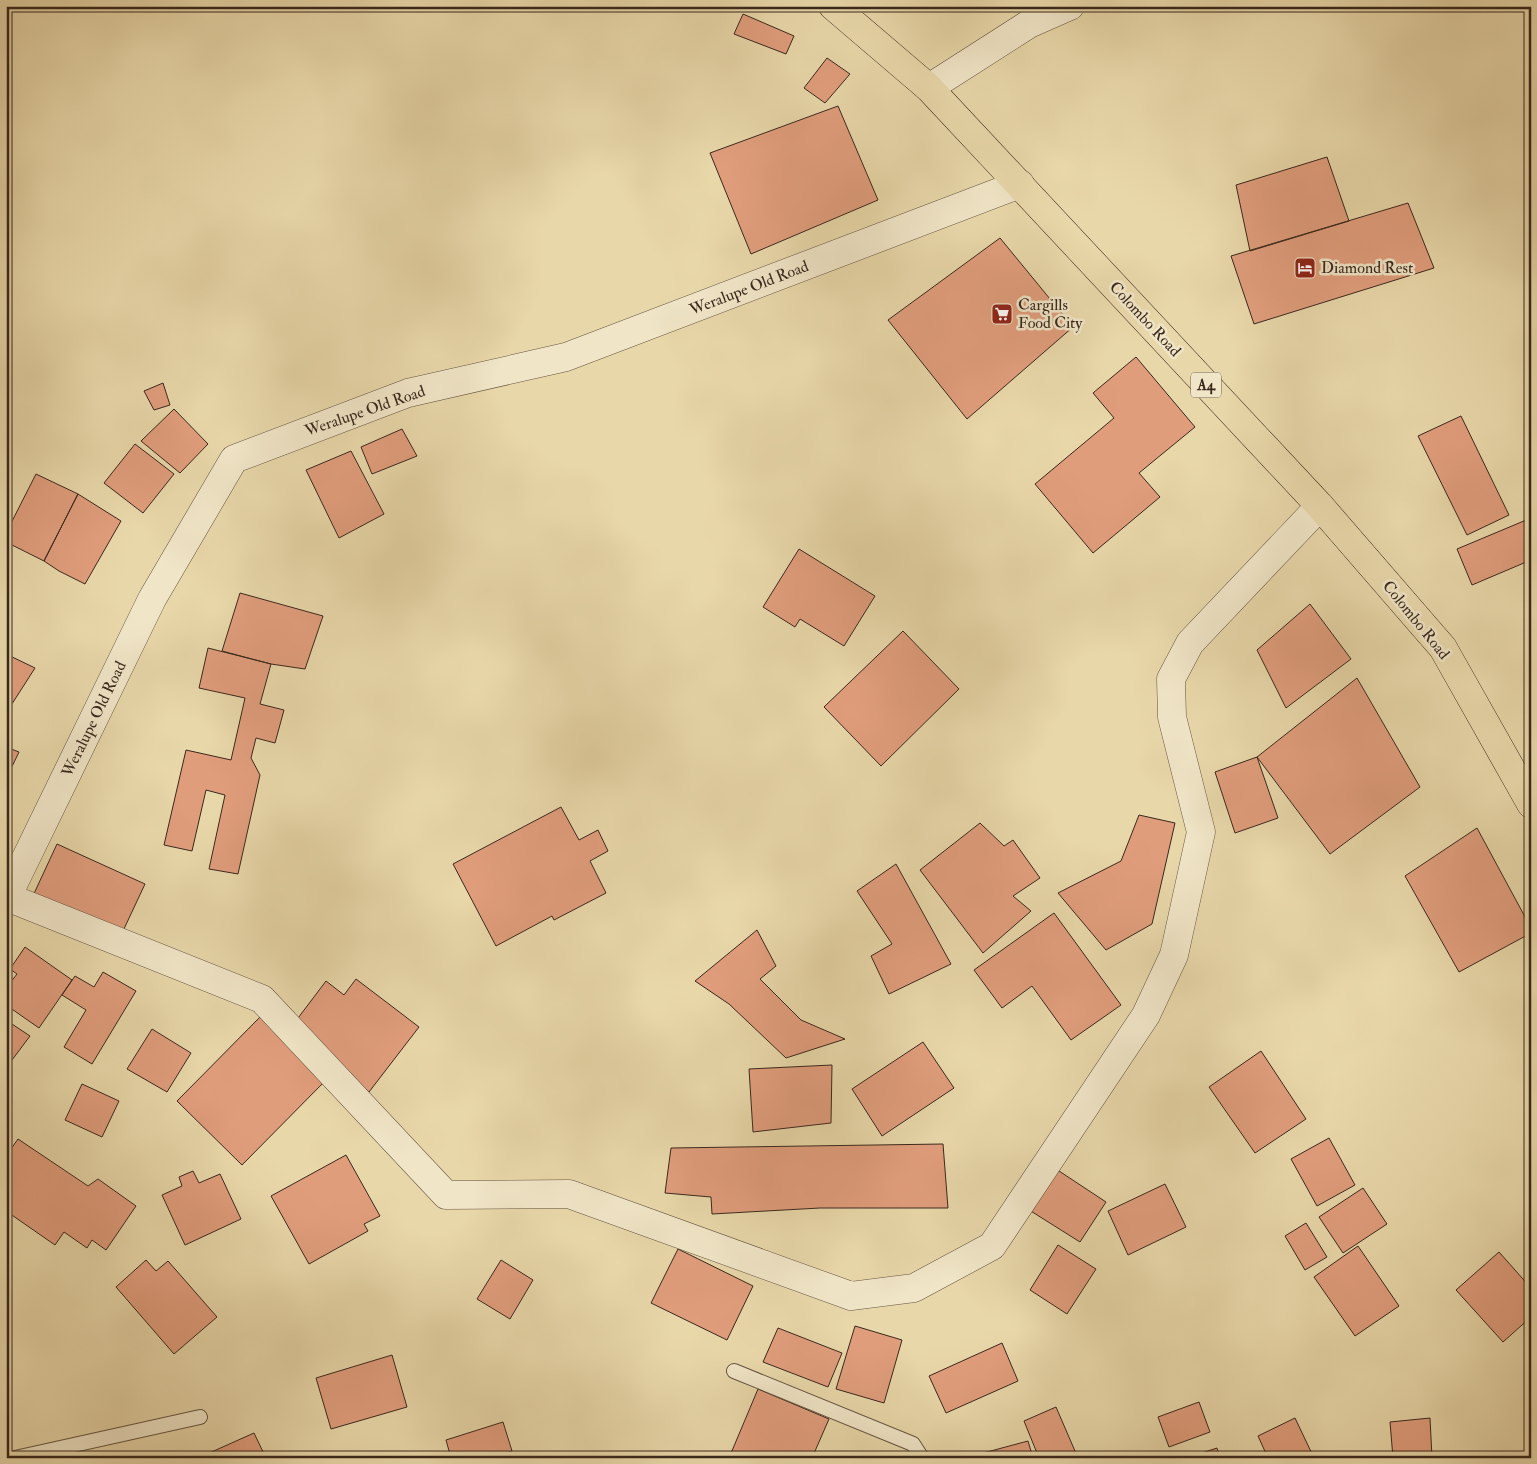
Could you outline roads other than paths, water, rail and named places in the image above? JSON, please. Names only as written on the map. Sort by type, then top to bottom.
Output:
[{"type":"highway","name":"Colombo Road","points":[[833,6],[929,88],[1320,506],[1443,648],[1531,804]]},
{"type":"street","points":[[929,88],[1029,24],[1070,6]]},
{"type":"street","name":"Weralupe Old Road","points":[[7,898],[152,599],[234,460],[408,393],[566,357],[1020,184]]},
{"type":"street","points":[[7,898],[262,999],[446,1195],[569,1194],[851,1296],[914,1288],[992,1246],[1146,1015],[1174,955],[1201,832],[1172,717],[1171,679],[1190,643],[1320,506]]},
{"type":"lane","points":[[734,1370],[913,1444],[922,1458]]},
{"type":"lane","points":[[14,1458],[200,1417]]},
{"type":"place","name":"Diamond Rest","points":[[1305,268]]},
{"type":"place","name":"Cargills Food City","points":[[1002,314]]}]
